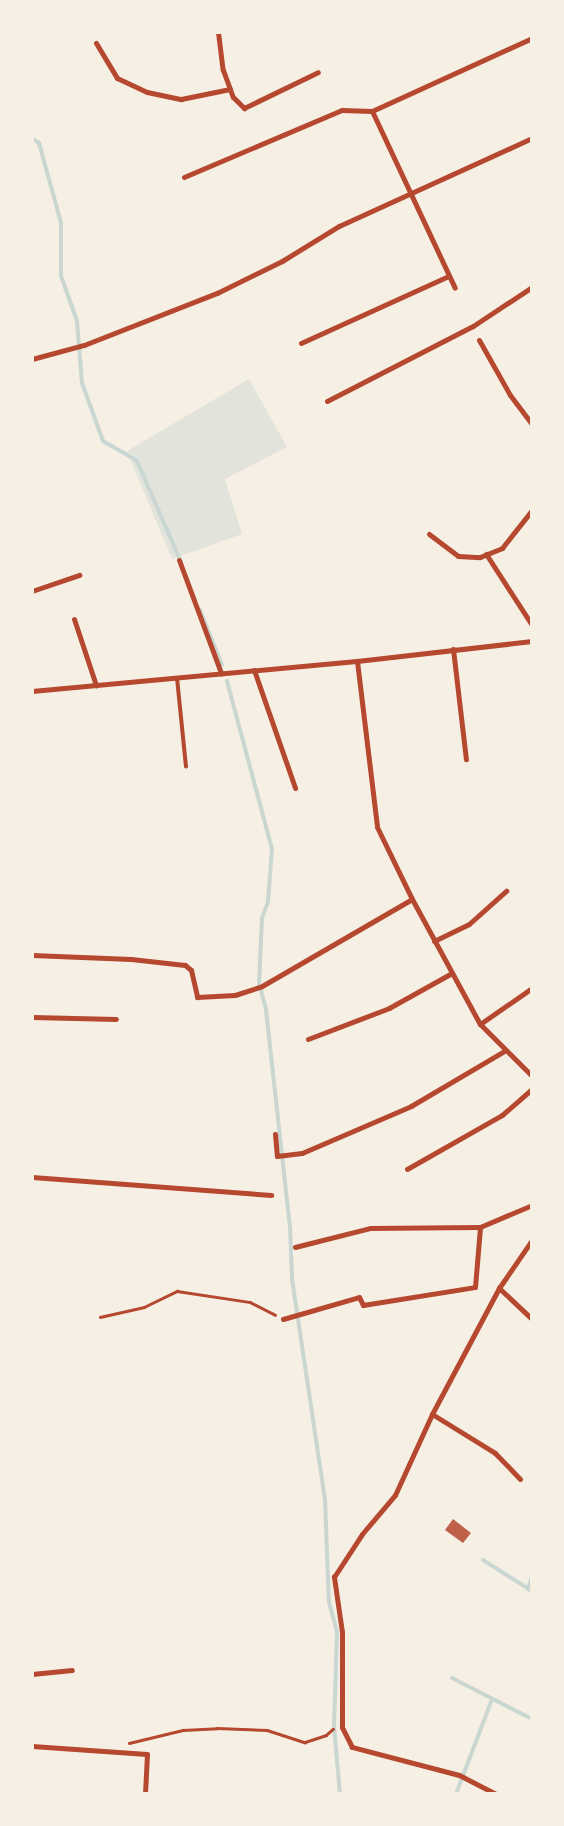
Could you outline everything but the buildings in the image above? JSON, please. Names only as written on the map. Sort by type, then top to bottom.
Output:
[{"type":"street","points":[[218,32],[223,70],[230,89],[244,108],[318,72]]},
{"type":"street","points":[[184,177],[342,110],[372,111],[532,38]]},
{"type":"street","points":[[96,44],[117,78],[147,92],[181,99],[230,89]]},
{"type":"street","points":[[372,111],[455,288]]},
{"type":"street","points":[[32,359],[84,345],[257,275],[339,226],[532,138]]},
{"type":"street","points":[[301,343],[449,276]]},
{"type":"street","points":[[327,401],[473,326],[532,287]]},
{"type":"street","points":[[479,340],[510,396],[532,424]]},
{"type":"street","points":[[428,534],[458,556],[486,554],[502,548],[532,510]]},
{"type":"street","points":[[486,554],[532,625]]},
{"type":"street","points":[[179,560],[221,673]]},
{"type":"street","points":[[32,591],[79,575]]},
{"type":"street","points":[[74,619],[96,685]]},
{"type":"street","points":[[32,691],[357,661],[532,641]]},
{"type":"street","points":[[453,649],[466,759]]},
{"type":"street","points":[[357,661],[377,827],[412,900],[480,1024],[532,1076]]},
{"type":"street","points":[[254,670],[294,788]]},
{"type":"street","points":[[434,941],[469,924],[506,891]]},
{"type":"street","points":[[32,955],[131,959],[185,965],[191,970],[195,993],[201,999],[235,994],[262,986],[412,900]]},
{"type":"street","points":[[308,1039],[389,1008],[452,973]]},
{"type":"street","points":[[480,1024],[532,988]]},
{"type":"street","points":[[32,1017],[116,1019]]},
{"type":"street","points":[[275,1134],[281,1155],[302,1152],[411,1106],[506,1050]]},
{"type":"street","points":[[407,1169],[502,1115],[532,1089]]},
{"type":"street","points":[[32,1177],[271,1195]]},
{"type":"street","points":[[295,1247],[370,1228],[480,1227],[532,1205]]},
{"type":"street","points":[[283,1319],[359,1297],[363,1305],[475,1287],[480,1227]]},
{"type":"street","points":[[496,1794],[466,1778],[352,1746],[342,1728],[342,1632],[334,1577],[362,1534],[395,1495],[432,1414],[500,1288],[532,1240]]},
{"type":"street","points":[[500,1288],[532,1319]]},
{"type":"street","points":[[432,1414],[495,1453],[520,1479]]},
{"type":"street","points":[[32,1674],[72,1670]]},
{"type":"street","points":[[32,1746],[147,1754],[145,1794]]},
{"type":"lane","points":[[177,678],[186,767]]},
{"type":"path","points":[[100,1317],[144,1307],[177,1290],[250,1302],[283,1319]]},
{"type":"path","points":[[116,1752],[129,1743],[183,1730],[266,1730],[305,1742],[326,1735],[332,1729]]},
{"type":"shaded area","points":[[249,379],[287,447],[225,479],[242,534],[172,559],[127,451]]},
{"type":"waterway","points":[[32,138],[39,143],[61,223],[61,276],[77,321],[82,383],[103,441],[137,461],[181,562]]},
{"type":"waterway","points":[[200,610],[222,665]]},
{"type":"waterway","points":[[227,681],[272,849],[268,902],[262,918],[259,983],[266,1010],[290,1226],[292,1279],[325,1500],[329,1602],[337,1632],[334,1726],[340,1794]]},
{"type":"waterway","points":[[483,1560],[532,1591]]},
{"type":"waterway","points":[[528,1589],[532,1576]]},
{"type":"waterway","points":[[452,1678],[532,1719]]},
{"type":"waterway","points":[[456,1794],[492,1699]]}]
